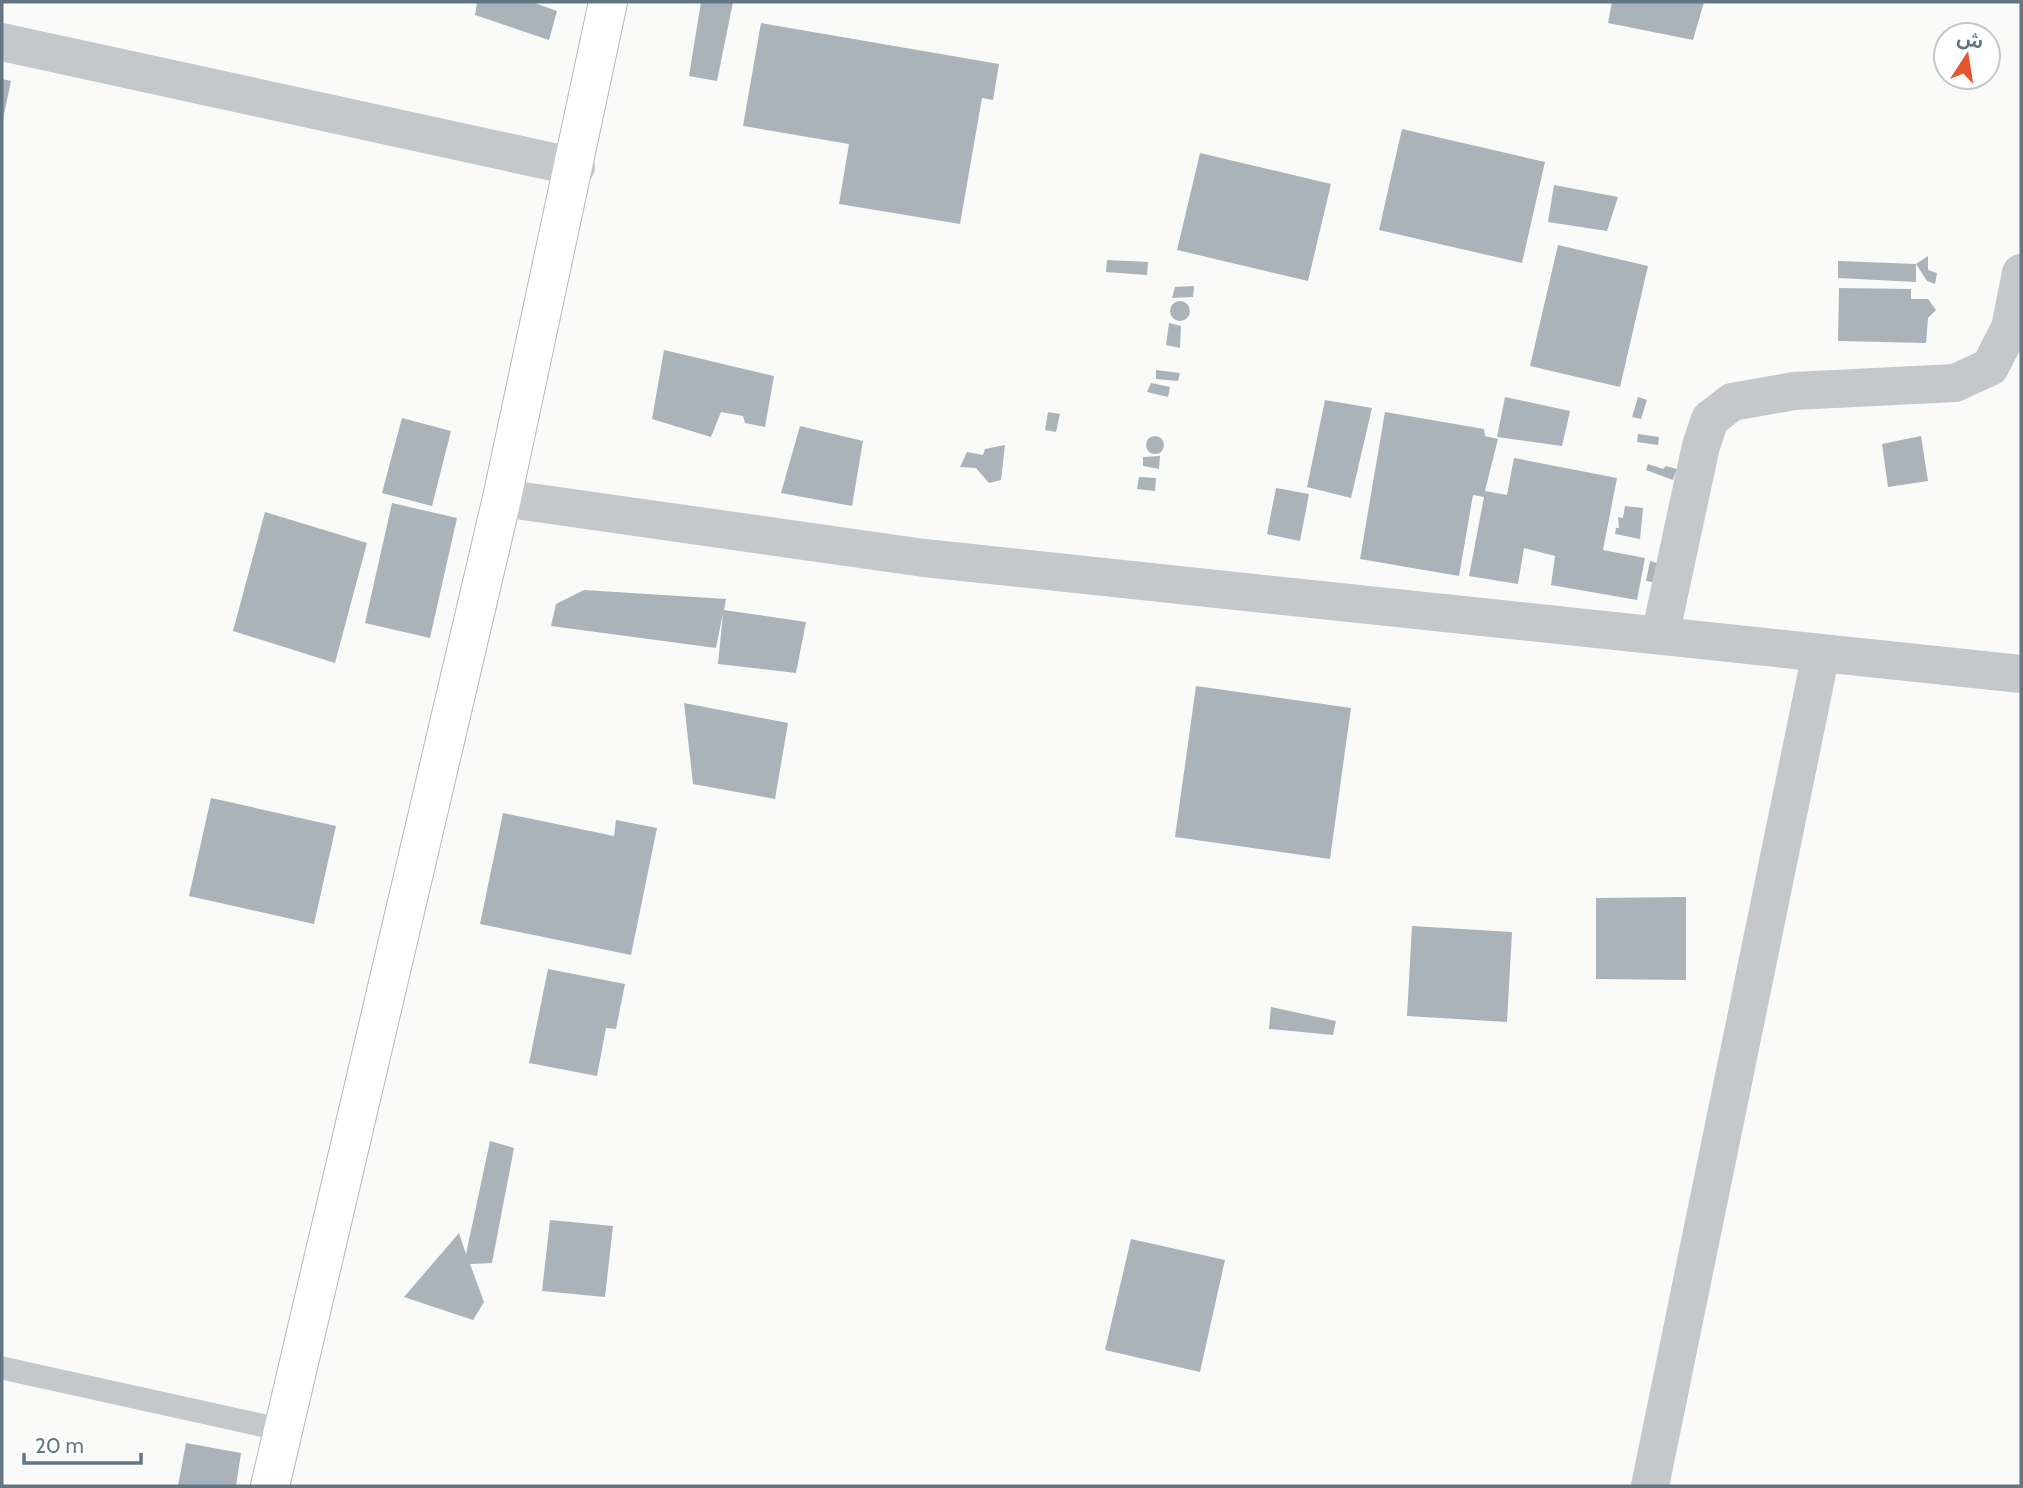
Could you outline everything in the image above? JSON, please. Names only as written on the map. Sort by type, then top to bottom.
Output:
[{"type":"street","points":[[270,1486],[502,498],[576,167],[608,2]]},
{"type":"street","points":[[2,42],[576,167]]},
{"type":"street","points":[[1660,636],[1701,446],[1710,419],[1732,402],[1794,391],[1955,383],[1990,368],[2010,328],[2021,273]]},
{"type":"street","points":[[502,498],[924,558],[2021,674]]},
{"type":"street","points":[[1650,1486],[1821,653]]},
{"type":"lane","points":[[2,1368],[282,1430]]},
{"type":"building","points":[[477,2],[532,2],[557,11],[549,40],[475,15]]},
{"type":"building","points":[[701,2],[733,2],[717,81],[689,76]]},
{"type":"building","points":[[1612,2],[1704,2],[1693,40],[1608,23]]},
{"type":"building","points":[[761,23],[999,64],[993,100],[982,98],[960,224],[839,204],[849,144],[743,126]]},
{"type":"building","points":[[2,79],[11,81],[3,119],[2,119]]},
{"type":"building","points":[[1402,129],[1545,162],[1522,263],[1379,230]]},
{"type":"building","points":[[1200,153],[1331,184],[1308,281],[1177,250]]},
{"type":"building","points":[[1554,185],[1618,197],[1607,231],[1548,222]]},
{"type":"building","points":[[1558,245],[1648,266],[1620,387],[1530,366]]},
{"type":"building","points":[[1928,256],[1928,270],[1937,273],[1935,284],[1927,281],[1916,264]]},
{"type":"building","points":[[1107,260],[1148,262],[1147,275],[1106,272]]},
{"type":"building","points":[[1838,261],[1916,264],[1916,282],[1838,278]]},
{"type":"building","points":[[1194,286],[1193,297],[1172,298],[1175,287]]},
{"type":"building","points":[[1839,288],[1911,289],[1911,299],[1928,299],[1936,310],[1928,318],[1926,343],[1838,341]]},
{"type":"building","points":[[1176,301],[1184,301],[1190,311],[1184,321],[1176,321],[1170,315],[1170,307]]},
{"type":"building","points":[[1169,323],[1181,326],[1180,348],[1166,345]]},
{"type":"building","points":[[664,350],[774,376],[765,427],[745,423],[743,416],[721,412],[711,437],[652,419]]},
{"type":"building","points":[[1156,370],[1180,373],[1178,381],[1156,379]]},
{"type":"building","points":[[1151,383],[1170,387],[1168,397],[1147,392]]},
{"type":"building","points":[[1505,397],[1570,411],[1562,446],[1497,437]]},
{"type":"building","points":[[1638,397],[1647,400],[1641,419],[1632,417]]},
{"type":"building","points":[[1325,400],[1372,408],[1351,498],[1307,487]]},
{"type":"building","points":[[1048,412],[1060,414],[1056,432],[1045,430]]},
{"type":"building","points":[[1385,412],[1484,429],[1485,436],[1498,439],[1485,491],[1507,495],[1514,458],[1617,478],[1603,550],[1645,558],[1637,600],[1551,585],[1555,556],[1524,548],[1518,584],[1469,576],[1484,497],[1473,495],[1459,576],[1360,559]]},
{"type":"building","points":[[402,418],[451,431],[432,506],[382,493]]},
{"type":"building","points":[[800,426],[863,441],[852,506],[781,493]]},
{"type":"building","points":[[1638,434],[1659,437],[1658,445],[1637,442]]},
{"type":"building","points":[[1155,436],[1163,441],[1164,445],[1159,453],[1155,454],[1147,449],[1146,445],[1151,437]]},
{"type":"building","points":[[1921,436],[1928,481],[1888,487],[1882,444]]},
{"type":"building","points":[[1005,445],[1001,480],[989,483],[976,468],[960,467],[967,452],[983,455],[985,449]]},
{"type":"building","points":[[1160,456],[1159,469],[1143,466],[1143,457]]},
{"type":"building","points":[[1648,464],[1663,469],[1666,466],[1677,469],[1673,480],[1646,470]]},
{"type":"building","points":[[1139,477],[1156,478],[1155,491],[1137,489]]},
{"type":"building","points":[[1276,488],[1309,494],[1300,541],[1267,534]]},
{"type":"building","points":[[392,503],[457,518],[430,638],[365,623]]},
{"type":"building","points":[[1625,506],[1643,508],[1640,539],[1615,534],[1616,528],[1619,528],[1618,517],[1623,518]]},
{"type":"building","points":[[265,512],[367,543],[335,663],[233,631]]},
{"type":"building","points":[[1650,561],[1668,566],[1668,585],[1646,581]]},
{"type":"building","points":[[584,590],[726,599],[724,610],[806,622],[796,673],[718,664],[723,613],[716,648],[551,626],[556,604]]},
{"type":"building","points":[[1196,686],[1351,708],[1330,859],[1175,837]]},
{"type":"building","points":[[684,703],[788,723],[775,799],[693,784]]},
{"type":"building","points":[[211,798],[336,826],[314,924],[189,896]]},
{"type":"building","points":[[503,813],[614,836],[616,820],[657,828],[631,955],[480,924]]},
{"type":"building","points":[[1686,897],[1686,980],[1596,979],[1596,898]]},
{"type":"building","points":[[1412,926],[1512,932],[1507,1022],[1407,1016]]},
{"type":"building","points":[[548,969],[625,984],[616,1029],[606,1028],[597,1076],[529,1063]]},
{"type":"building","points":[[1271,1007],[1336,1021],[1333,1035],[1269,1029]]},
{"type":"building","points":[[490,1141],[514,1148],[492,1263],[470,1264],[484,1302],[473,1320],[404,1297],[459,1233],[466,1254]]},
{"type":"building","points":[[550,1220],[613,1226],[605,1297],[542,1291]]},
{"type":"building","points":[[1131,1239],[1225,1260],[1200,1372],[1105,1350]]},
{"type":"building","points":[[186,1443],[241,1453],[236,1486],[178,1486]]}]
